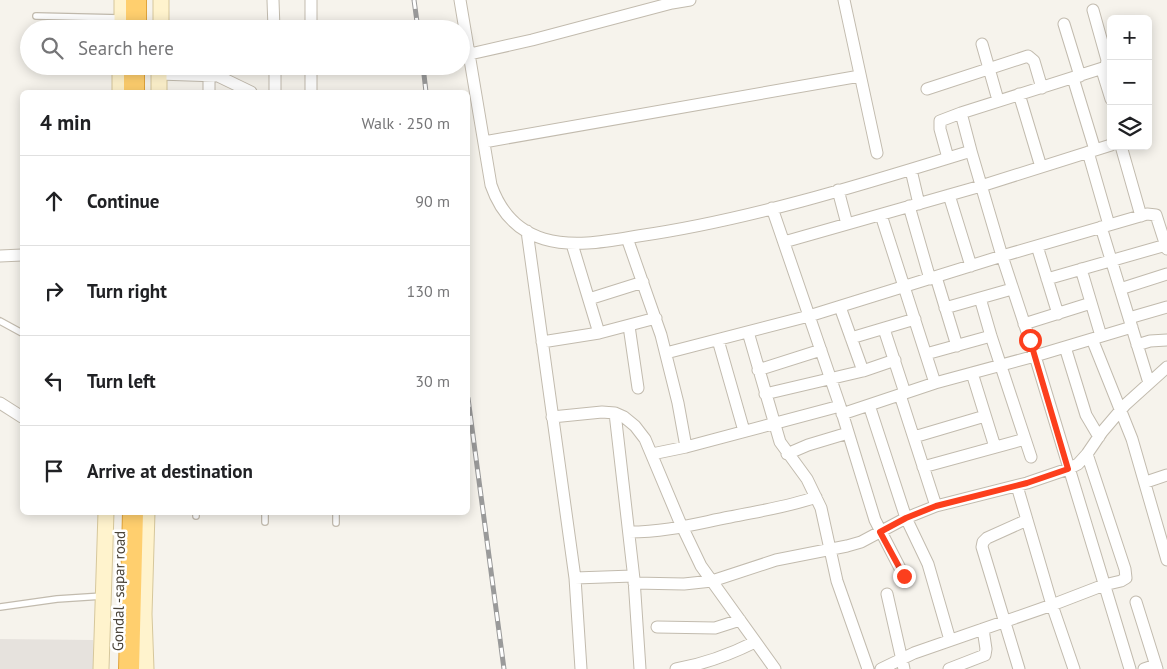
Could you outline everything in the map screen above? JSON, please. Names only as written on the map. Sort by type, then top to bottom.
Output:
[{"type":"highway","points":[[128,20],[136,0]]},
{"type":"highway","points":[[148,0],[148,20]]},
{"type":"highway","points":[[134,75],[134,90]]},
{"type":"highway","points":[[147,90],[153,75]]},
{"type":"highway","name":"Gondal -sapar road","points":[[117,669],[120,515]]},
{"type":"highway","points":[[129,669],[133,515]]},
{"type":"street","points":[[122,0],[125,20]]},
{"type":"street","points":[[160,20],[161,0]]},
{"type":"street","points":[[273,0],[274,20]]},
{"type":"street","points":[[311,0],[311,20]]},
{"type":"street","points":[[460,0],[464,20]]},
{"type":"street","points":[[690,0],[673,2],[532,40],[470,54],[491,185],[495,198],[512,221],[543,239],[572,244],[670,232],[772,208],[911,170],[971,151]]},
{"type":"street","points":[[844,0],[877,153]]},
{"type":"street","points":[[948,158],[940,129],[940,121],[998,100],[1102,70],[1106,67],[1108,60],[1093,10]]},
{"type":"street","points":[[1064,24],[1092,151],[1111,261],[1149,383]]},
{"type":"street","points":[[982,44],[998,100]]},
{"type":"street","points":[[927,89],[1028,56],[1034,61],[1042,88]]},
{"type":"street","points":[[1102,70],[1107,86]]},
{"type":"street","points":[[120,75],[120,90]]},
{"type":"street","points":[[156,75],[159,90]]},
{"type":"street","points":[[209,75],[209,90]]},
{"type":"street","points":[[214,75],[247,90]]},
{"type":"street","points":[[274,75],[275,90]]},
{"type":"street","points":[[311,75],[311,90]]},
{"type":"street","points":[[484,142],[860,76]]},
{"type":"street","points":[[1019,94],[1041,167]]},
{"type":"street","points":[[961,113],[1002,256],[1035,356],[1130,669]]},
{"type":"street","points":[[784,242],[981,186],[1107,146]]},
{"type":"street","points":[[1121,150],[1141,216]]},
{"type":"street","points":[[911,170],[914,205],[933,278],[945,308],[956,346]]},
{"type":"street","points":[[838,190],[846,224]]},
{"type":"street","points":[[949,195],[970,266]]},
{"type":"street","points":[[772,208],[841,410],[868,501],[880,532],[904,576]]},
{"type":"street","points":[[881,215],[935,383]]},
{"type":"street","points":[[666,354],[809,316],[1105,226],[1141,216],[1156,215],[1166,247],[1047,279]]},
{"type":"street","points":[[527,231],[575,578],[581,669]]},
{"type":"street","points":[[627,238],[656,318],[666,354],[686,447]]},
{"type":"street","points":[[572,244],[599,333]]},
{"type":"street","points":[[1037,246],[1058,314]]},
{"type":"street","points":[[0,256],[20,255]]},
{"type":"street","points":[[1081,270],[1091,304],[1104,371],[1121,409],[1146,482],[1167,560]]},
{"type":"street","points":[[1120,289],[1167,274]]},
{"type":"street","points":[[589,299],[643,282]]},
{"type":"street","points":[[945,308],[1012,288]]},
{"type":"street","points":[[980,298],[1000,366],[1031,457]]},
{"type":"street","points":[[1024,324],[1091,304]]},
{"type":"street","points":[[840,306],[863,371]]},
{"type":"street","points":[[652,454],[686,447],[773,423],[869,405],[935,383],[1035,356],[1096,337],[1167,307]]},
{"type":"street","points":[[542,342],[599,333],[656,318]]},
{"type":"street","points":[[851,338],[915,319]]},
{"type":"street","points":[[629,326],[638,388]]},
{"type":"street","points":[[884,329],[914,437],[936,506]]},
{"type":"street","points":[[748,332],[780,442],[807,479],[820,508],[837,581],[868,669]]},
{"type":"street","points":[[926,354],[991,336]]},
{"type":"street","points":[[718,340],[744,431]]},
{"type":"street","points":[[1137,344],[1167,340]]},
{"type":"street","points":[[1065,347],[1086,415],[1099,437]]},
{"type":"street","points":[[758,370],[821,350]]},
{"type":"street","points":[[765,394],[863,371],[894,360]]},
{"type":"street","points":[[575,578],[684,584],[712,581],[776,560],[861,542],[906,518],[936,506],[1017,486],[1068,469],[1078,464],[1087,454],[1121,409],[1167,367]]},
{"type":"street","points":[[972,373],[995,447]]},
{"type":"street","points":[[0,404],[20,416]]},
{"type":"street","points":[[869,405],[906,518],[928,564],[950,640]]},
{"type":"street","points":[[552,417],[602,412],[615,413],[624,417],[635,426],[645,439],[701,566],[775,669]]},
{"type":"street","points":[[615,413],[633,580],[640,669]]},
{"type":"street","points":[[914,437],[985,416]]},
{"type":"street","points":[[787,454],[808,445],[848,433]]},
{"type":"street","points":[[923,467],[1025,439]]},
{"type":"street","points":[[881,669],[903,664],[950,640],[1126,578],[1087,454]]},
{"type":"street","points":[[1146,482],[1167,475]]},
{"type":"street","points":[[1017,486],[1052,605],[1074,669]]},
{"type":"street","points":[[628,532],[651,532],[683,528],[795,504],[816,497]]},
{"type":"street","points":[[101,669],[106,515]]},
{"type":"street","points":[[146,669],[144,614],[147,515]]},
{"type":"street","points":[[1019,669],[982,547],[983,542],[987,538],[1027,520]]},
{"type":"street","points":[[886,594],[903,664]]},
{"type":"street","points":[[1136,602],[1157,667],[1144,669]]},
{"type":"street","points":[[657,627],[715,628],[740,620]]},
{"type":"street","points":[[949,669],[971,665],[985,655],[983,629]]},
{"type":"street","points":[[676,669],[722,658],[755,642]]},
{"type":"lane","points":[[36,16],[76,20]]},
{"type":"lane","points":[[0,321],[20,332]]},
{"type":"lane","points":[[265,515],[265,522]]},
{"type":"lane","points":[[336,515],[336,524]]},
{"type":"lane","points":[[0,607],[57,599],[103,596]]},
{"type":"shaded area","points":[[0,639],[93,640],[94,669],[0,669]]},
{"type":"railway","points":[[414,0],[417,20]]},
{"type":"railway","points":[[424,75],[426,90]]},
{"type":"railway","points":[[470,413],[504,669]]},
{"type":"route","points":[[904,576],[880,532],[921,511],[1027,483],[1068,469],[1030,340]]}]
